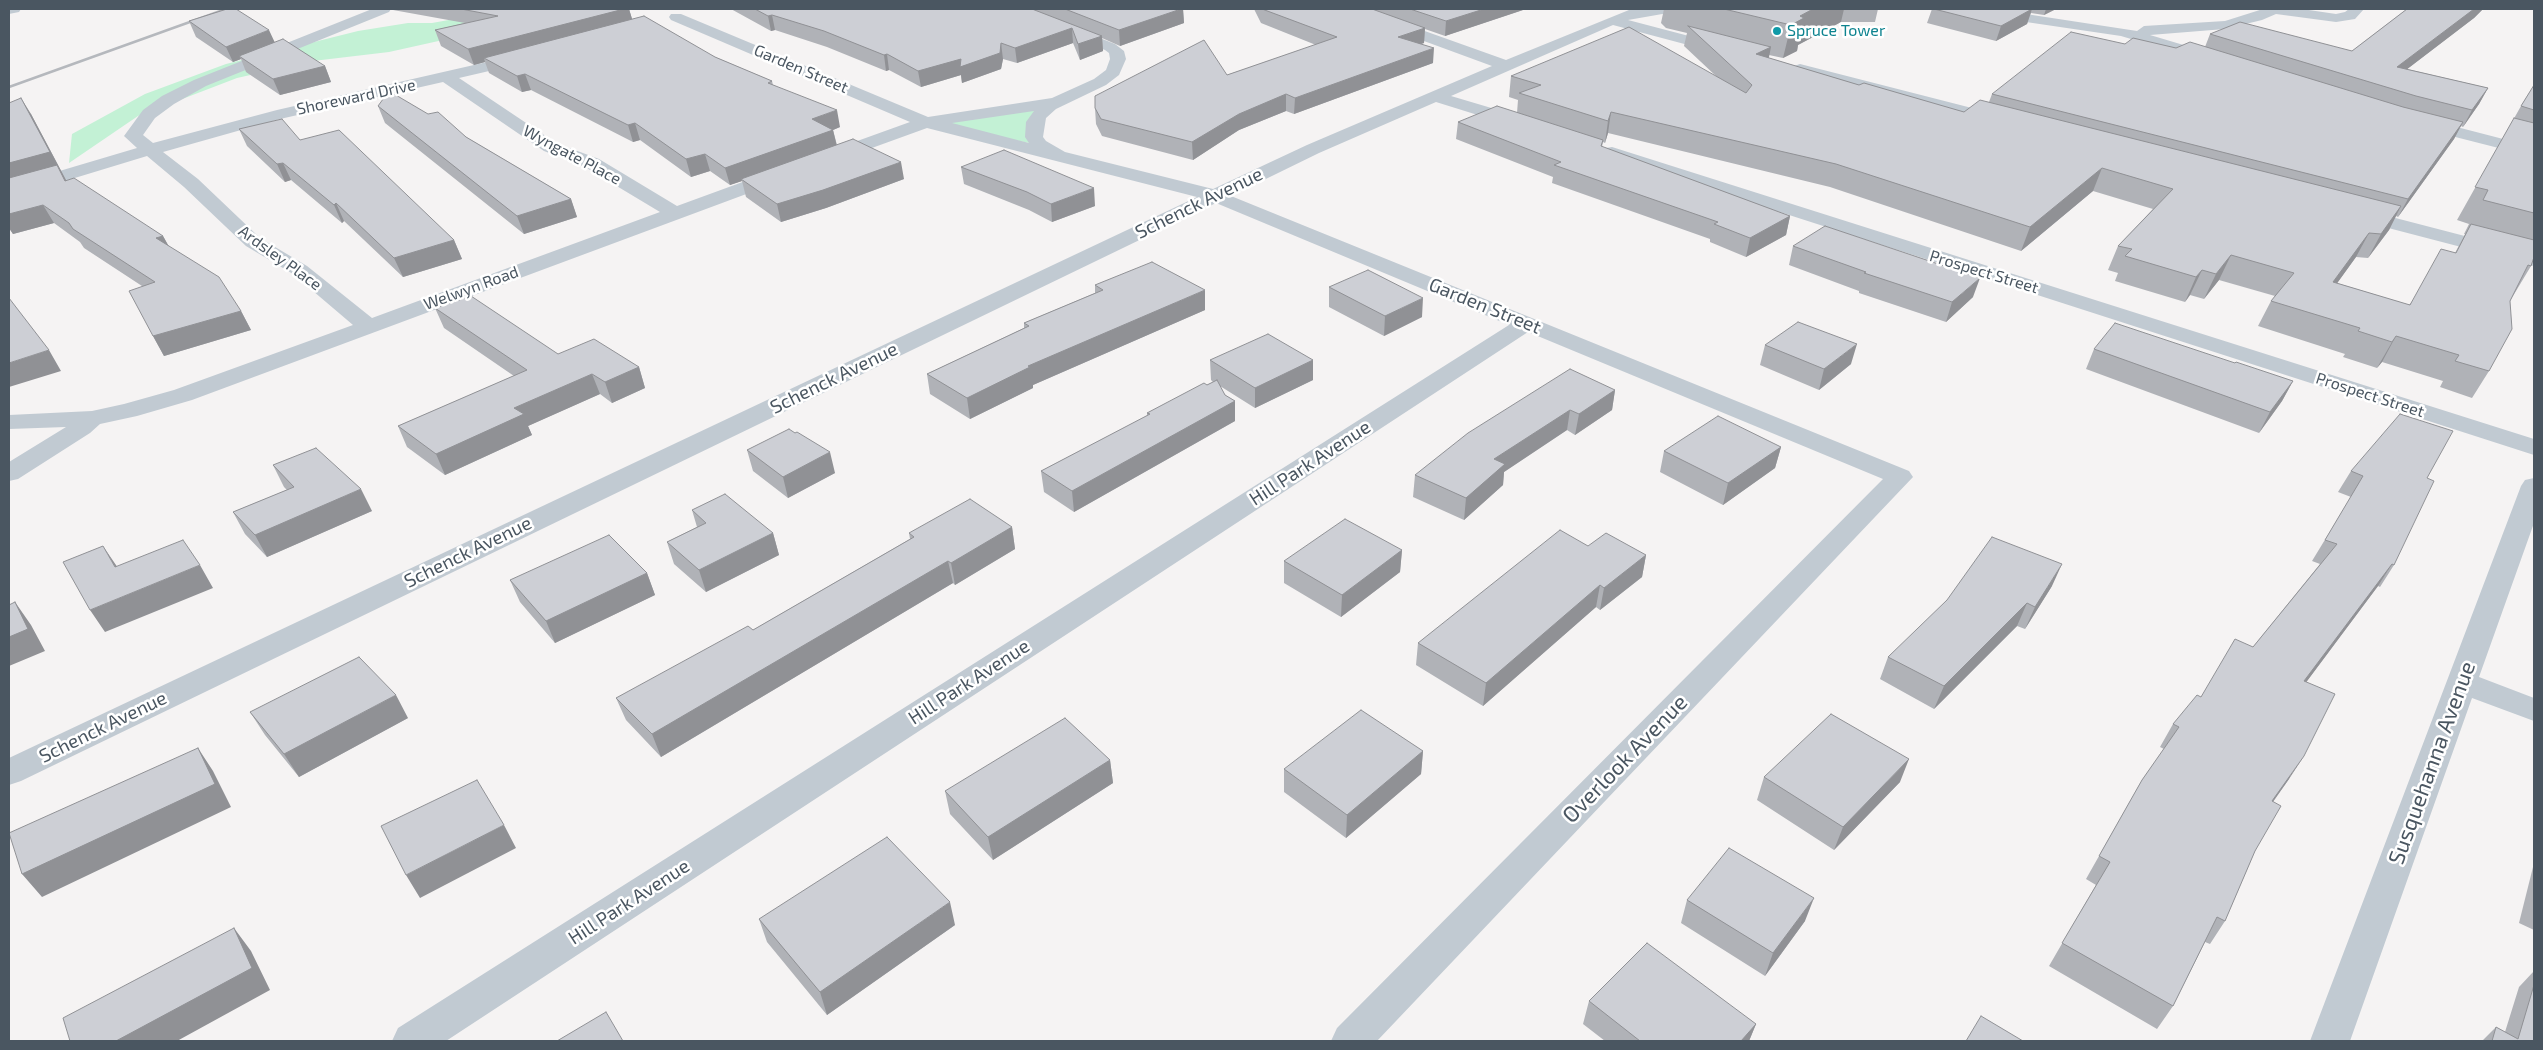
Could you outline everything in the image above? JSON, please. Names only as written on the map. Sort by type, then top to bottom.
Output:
[{"type":"street","points":[[9,10],[14,9]]},
{"type":"street","name":"Ardsley Place","points":[[368,326],[300,270],[253,242],[191,183],[133,136],[149,114],[168,100],[200,83],[254,59],[384,9]]},
{"type":"street","points":[[926,122],[1057,102],[1100,82],[1112,72],[1118,59],[1116,51],[1110,47],[1014,9]]},
{"type":"street","points":[[1350,9],[1504,65]]},
{"type":"street","name":"Schenck Avenue","points":[[9,772],[1214,195],[1504,65],[1613,20],[1634,13],[1668,9]]},
{"type":"street","points":[[1965,9],[2123,32],[2226,63]]},
{"type":"street","points":[[2123,32],[2217,26],[2257,16],[2273,9],[2336,18],[2350,16],[2357,9]]},
{"type":"street","points":[[658,22],[698,11]]},
{"type":"street","name":"Garden Street","points":[[676,17],[926,122],[1214,195],[1900,477]]},
{"type":"street","points":[[1613,20],[1738,53]]},
{"type":"street","name":"Shoreward Drive","points":[[9,192],[149,150],[305,107],[447,77],[541,54]]},
{"type":"street","points":[[1786,65],[2016,125]]},
{"type":"street","name":"Wyngate Place","points":[[447,77],[516,126],[550,147],[592,163],[675,213]]},
{"type":"street","points":[[1434,96],[1537,128]]},
{"type":"street","name":"Garden Street","points":[[1057,102],[1039,115],[1033,132],[1039,145],[1064,157]]},
{"type":"street","points":[[2410,120],[2534,152]]},
{"type":"street","name":"Welwyn Road","points":[[9,422],[92,418],[128,411],[183,395],[926,122]]},
{"type":"street","name":"Prospect Street","points":[[1593,146],[2534,447]]},
{"type":"street","points":[[2342,210],[2534,260]]},
{"type":"street","name":"Hill Park Avenue","points":[[412,1041],[1526,323]]},
{"type":"street","points":[[9,473],[82,428],[92,418]]},
{"type":"street","name":"Overlook Avenue","points":[[1351,1041],[1900,477]]},
{"type":"street","name":"Susquehanna Avenue","points":[[2330,1041],[2534,486]]},
{"type":"street","points":[[2461,682],[2534,710]]},
{"type":"green space","points":[[471,16],[479,32],[389,52],[313,61],[237,78],[138,116],[69,163],[72,134],[145,94],[226,64],[358,31],[408,23],[432,23]]},
{"type":"green space","points":[[1045,109],[1039,145],[926,122]]},
{"type":"building","points":[[227,9],[236,9],[269,30],[226,47],[189,21]]},
{"type":"building","points":[[461,9],[624,9],[468,49],[435,30],[498,16]]},
{"type":"building","points":[[755,9],[1032,9],[1102,36],[1078,44],[1072,28],[1015,48],[1001,43],[1000,53],[960,67],[961,59],[918,71],[887,54],[884,55],[824,31],[772,15],[768,16]]},
{"type":"building","points":[[1065,9],[1181,9],[1119,30]]},
{"type":"building","points":[[1262,9],[1372,9],[1425,28],[1398,37],[1434,48],[1295,98],[1286,94],[1239,114],[1192,142],[1101,119],[1095,108],[1095,96],[1204,40],[1227,75],[1337,37]]},
{"type":"building","points":[[1410,9],[1484,9],[1446,21]]},
{"type":"building","points":[[1724,9],[1813,9],[1800,16],[1804,18],[1791,25]]},
{"type":"building","points":[[1934,9],[2032,9],[2001,26]]},
{"type":"building","points":[[2407,9],[2474,9],[2397,67],[2488,88],[2472,110],[2416,96],[2210,34],[2240,22],[2352,51]]},
{"type":"building","points":[[644,16],[715,57],[772,81],[768,83],[837,110],[812,119],[833,130],[725,168],[705,154],[686,159],[635,123],[628,125],[525,74],[517,76],[484,58]]},
{"type":"building","points":[[1688,26],[1771,47],[1756,54],[1859,85],[1864,83],[1964,112],[1980,100],[2401,206],[2381,234],[2369,233],[2333,282],[2410,305],[2441,249],[2456,253],[2471,224],[2534,240],[2534,257],[2531,266],[2528,265],[2510,301],[2512,329],[2489,371],[2455,361],[2459,355],[2396,336],[2392,342],[2358,331],[2360,328],[2271,301],[2294,273],[2231,255],[2216,274],[2202,270],[2196,277],[2125,256],[2132,249],[2118,246],[2173,189],[2102,168],[2030,227],[1836,164],[1611,112],[1608,121],[1519,93],[1541,85],[1511,76],[1629,27],[1746,93],[1752,85]]},
{"type":"building","points":[[2071,32],[2125,44],[2133,38],[2176,48],[2190,42],[2403,107],[2463,122],[2408,199],[1992,94]]},
{"type":"building","points":[[283,39],[325,66],[273,79],[239,56]]},
{"type":"building","points":[[2534,85],[2534,110],[2521,106]]},
{"type":"building","points":[[389,91],[428,114],[438,112],[466,137],[571,199],[517,216],[378,106]]},
{"type":"building","points":[[21,98],[50,152],[9,163],[9,103]]},
{"type":"building","points":[[1497,106],[1603,140],[1601,146],[1790,216],[1750,238],[1714,224],[1718,222],[1554,165],[1561,162],[1458,122]]},
{"type":"building","points":[[2514,118],[2534,123],[2534,213],[2483,200],[2488,190],[2475,187]]},
{"type":"building","points":[[282,119],[300,140],[339,130],[454,240],[394,258],[336,203],[334,205],[283,163],[277,164],[239,129]]},
{"type":"building","points":[[853,139],[901,162],[777,204],[741,179]]},
{"type":"building","points":[[1004,150],[1094,188],[1051,204],[1027,192],[961,167]]},
{"type":"building","points":[[57,165],[65,181],[74,178],[163,236],[156,238],[219,277],[241,311],[153,336],[129,291],[155,282],[73,229],[69,223],[43,205],[9,214],[9,178]]},
{"type":"building","points":[[1825,226],[1980,278],[1952,302],[1864,273],[1866,272],[1793,246]]},
{"type":"building","points":[[1152,262],[1205,290],[1028,366],[1030,367],[967,398],[927,374],[1029,326],[1024,323],[1103,290],[1095,285]]},
{"type":"building","points":[[1368,270],[1423,298],[1385,316],[1329,287]]},
{"type":"building","points":[[471,296],[558,354],[594,339],[639,367],[605,382],[592,374],[514,408],[524,414],[436,454],[398,426],[527,370],[435,308]]},
{"type":"building","points":[[9,298],[49,350],[9,363]]},
{"type":"building","points":[[1798,322],[1857,344],[1824,369],[1765,345]]},
{"type":"building","points":[[2115,323],[2293,381],[2270,412],[2094,349]]},
{"type":"building","points":[[1268,334],[1313,360],[1255,388],[1210,360]]},
{"type":"building","points":[[1570,369],[1615,390],[1579,414],[1570,410],[1494,459],[1505,464],[1466,498],[1415,475],[1468,433]]},
{"type":"building","points":[[1217,380],[1225,395],[1235,401],[1072,491],[1041,471],[1150,414],[1147,413],[1204,383],[1207,385]]},
{"type":"building","points":[[2400,414],[2453,431],[2427,478],[2434,481],[2394,565],[2392,564],[2304,681],[2335,694],[2304,756],[2272,801],[2281,806],[2255,851],[2225,921],[2217,917],[2173,1006],[2062,943],[2110,862],[2099,856],[2142,780],[2179,727],[2173,724],[2197,695],[2201,697],[2235,639],[2253,647],[2337,544],[2325,540],[2363,476],[2351,471]]},
{"type":"building","points":[[1718,416],[1781,447],[1728,483],[1664,451]]},
{"type":"building","points":[[789,429],[830,452],[783,477],[747,450]]},
{"type":"building","points":[[316,448],[361,489],[255,535],[233,512],[294,487],[273,465]]},
{"type":"building","points":[[725,494],[773,533],[699,570],[667,542],[706,523],[692,510]]},
{"type":"building","points":[[970,499],[1012,527],[951,563],[948,561],[652,734],[616,698],[748,626],[753,630],[914,537],[909,533]]},
{"type":"building","points":[[1345,519],[1402,550],[1342,595],[1284,561]]},
{"type":"building","points":[[1560,530],[1588,546],[1606,533],[1646,555],[1604,588],[1600,585],[1486,683],[1418,643]]},
{"type":"building","points":[[609,535],[647,573],[546,621],[510,580]]},
{"type":"building","points":[[1992,537],[2062,564],[2035,607],[2027,603],[1944,686],[1888,657],[1947,600]]},
{"type":"building","points":[[183,540],[200,565],[90,610],[63,562],[103,546],[115,567]]},
{"type":"building","points":[[15,602],[28,629],[9,637],[9,605]]},
{"type":"building","points":[[359,657],[396,695],[284,754],[250,712]]},
{"type":"building","points":[[1361,710],[1423,751],[1347,815],[1284,769]]},
{"type":"building","points":[[1831,714],[1909,759],[1843,827],[1764,777]]},
{"type":"building","points":[[1065,718],[1110,760],[988,837],[945,791]]},
{"type":"building","points":[[198,748],[215,784],[22,874],[9,833]]},
{"type":"building","points":[[477,780],[504,825],[406,875],[381,826]]},
{"type":"building","points":[[887,837],[950,902],[820,992],[759,919]]},
{"type":"building","points":[[1729,848],[1814,898],[1773,953],[1687,900]]},
{"type":"building","points":[[234,928],[252,968],[116,1041],[70,1041],[63,1018]]},
{"type":"building","points":[[1647,943],[1756,1024],[1741,1041],[1640,1041],[1589,1001]]},
{"type":"building","points":[[2534,985],[2534,1041],[2492,1041],[2496,1027],[2518,1039]]},
{"type":"building","points":[[606,1012],[623,1041],[557,1041]]},
{"type":"building","points":[[1981,1016],[2023,1041],[1966,1041]]},
{"type":"railway","points":[[9,87],[226,9]]},
{"type":"place","name":"Spruce Tower","points":[[1777,31]]}]
